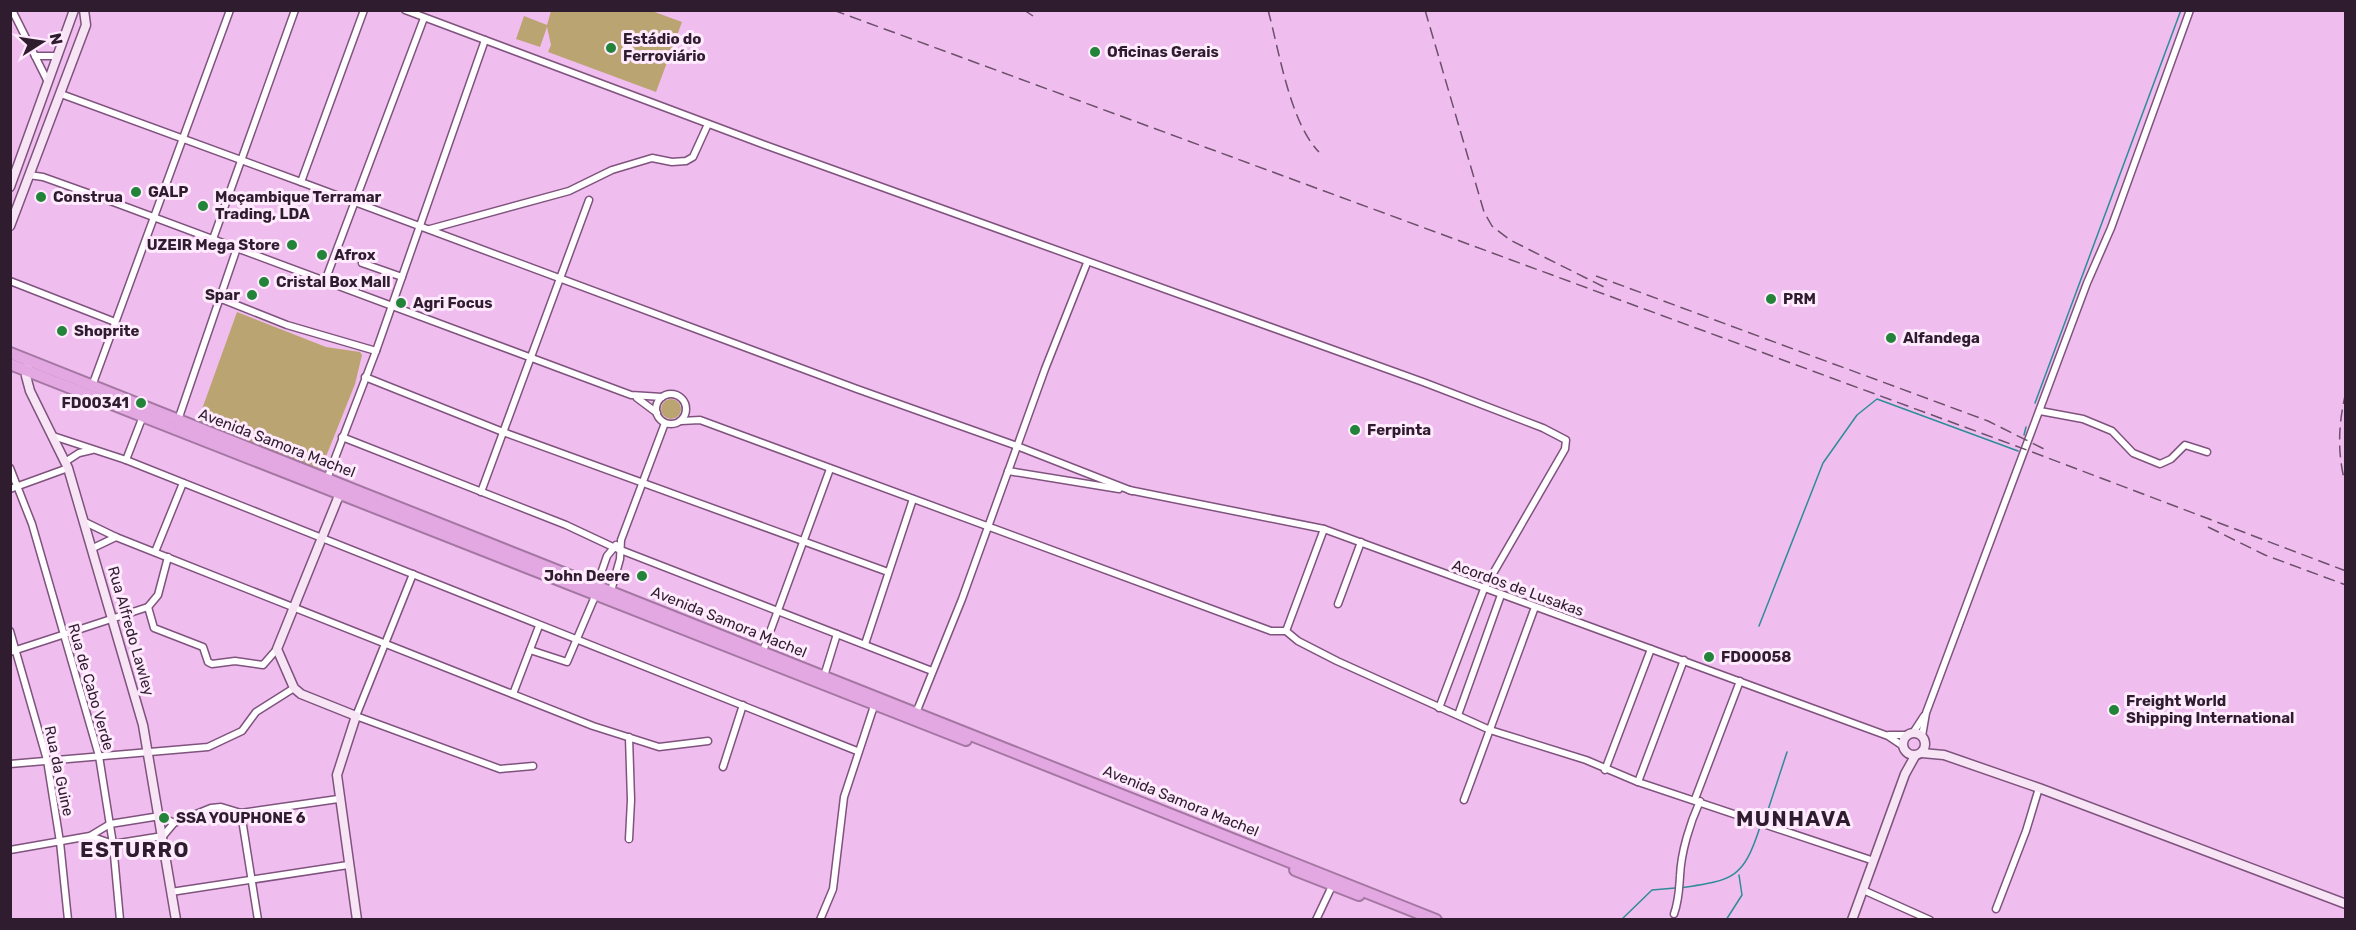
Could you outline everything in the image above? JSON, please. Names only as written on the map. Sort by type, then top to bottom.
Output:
[{"type":"highway","name":"Avenida Samora Machel","points":[[10,353],[28,365],[299,473],[340,493],[377,503]]},
{"type":"highway","name":"Avenida Samora Machel","points":[[10,364],[28,365]]},
{"type":"highway","name":"Avenida Samora Machel","points":[[68,381],[91,386],[142,416],[165,420]]},
{"type":"highway","name":"Avenida Samora Machel","points":[[299,473],[327,479],[377,503],[572,581],[1436,920]]},
{"type":"highway","name":"Avenida Samora Machel","points":[[596,590],[611,591],[824,675],[876,701],[916,713],[1334,881],[1421,920]]},
{"type":"main road","points":[[10,188],[14,166],[61,51],[74,10]]},
{"type":"main road","points":[[10,226],[86,25],[84,10]]},
{"type":"main road","points":[[61,51],[76,52]]},
{"type":"main road","points":[[33,123],[48,129]]},
{"type":"main road","points":[[14,166],[27,162],[31,172]]},
{"type":"main road","name":"Rua Alfredo Lawley","points":[[28,365],[26,376],[30,391],[69,462],[149,752],[176,920]]},
{"type":"main road","points":[[340,493],[277,650],[294,688],[308,698],[356,716],[338,768],[338,799],[357,920]]},
{"type":"main road","points":[[1905,774],[1904,748],[1917,736]]},
{"type":"main road","points":[[1852,920],[1905,774],[1918,754],[1917,736]]},
{"type":"main road","points":[[1917,736],[1944,755],[2039,788],[2346,904]]},
{"type":"main road","points":[[1904,748],[1918,754],[1944,755]]},
{"type":"street","points":[[12,10],[48,82]]},
{"type":"street","points":[[91,386],[230,10]]},
{"type":"street","points":[[213,239],[295,10]]},
{"type":"street","points":[[301,182],[364,10]]},
{"type":"street","points":[[405,10],[708,124],[1423,382],[1543,428],[1566,440],[1565,448],[1484,589],[1440,708]]},
{"type":"street","points":[[1888,735],[1917,736],[2190,10]]},
{"type":"street","points":[[325,281],[424,18]]},
{"type":"street","points":[[327,479],[392,305],[485,40]]},
{"type":"street","points":[[35,56],[61,51]]},
{"type":"street","points":[[61,94],[846,385],[1017,446],[1131,491]]},
{"type":"street","points":[[430,229],[569,191],[612,170],[652,158],[672,162],[686,161],[693,157],[708,124]]},
{"type":"street","points":[[31,172],[631,395],[647,404],[665,423],[700,420],[1271,631],[1286,632],[1298,641],[1337,661],[1490,730],[1586,760],[1605,770],[1638,782],[1874,861]]},
{"type":"street","points":[[481,492],[589,200]]},
{"type":"street","points":[[182,426],[219,298],[237,248]]},
{"type":"street","points":[[916,713],[1086,262]]},
{"type":"street","points":[[362,263],[402,277]]},
{"type":"street","points":[[10,280],[115,322]]},
{"type":"street","points":[[219,298],[287,325],[375,351]]},
{"type":"street","points":[[365,377],[503,432],[888,572]]},
{"type":"street","points":[[631,395],[662,397],[675,394],[700,420]]},
{"type":"street","points":[[657,413],[657,404],[662,397]]},
{"type":"street","points":[[681,421],[686,414],[686,406]]},
{"type":"street","points":[[2040,411],[2083,420],[2112,431],[2133,453],[2160,464],[2171,459],[2185,445],[2208,452]]},
{"type":"street","points":[[126,460],[142,416]]},
{"type":"street","points":[[611,591],[621,551],[621,540],[665,423]]},
{"type":"street","points":[[53,436],[126,460],[538,626],[857,751]]},
{"type":"street","points":[[342,437],[566,525],[621,551],[932,671]]},
{"type":"street","points":[[69,462],[71,442]]},
{"type":"street","points":[[10,489],[93,450]]},
{"type":"street","name":"Rua de Cabo Verde","points":[[10,468],[19,486],[99,756],[113,844],[120,920]]},
{"type":"street","points":[[762,651],[801,541],[830,469]]},
{"type":"street","points":[[1008,471],[1131,491]]},
{"type":"street","points":[[155,552],[183,483]]},
{"type":"street","name":"Acordos de Lusakas","points":[[1131,491],[1324,529],[1888,735]]},
{"type":"street","points":[[865,644],[913,499]]},
{"type":"street","points":[[85,522],[116,537],[513,694],[629,737],[659,747],[708,741]]},
{"type":"street","points":[[1286,632],[1324,529]]},
{"type":"street","points":[[93,548],[116,537]]},
{"type":"street","points":[[530,650],[567,662],[613,547],[621,540]]},
{"type":"street","points":[[1338,604],[1361,542]]},
{"type":"street","points":[[13,651],[65,636],[148,607],[158,595],[168,557]]},
{"type":"street","points":[[413,574],[356,716],[500,769],[533,766]]},
{"type":"street","points":[[1458,715],[1501,595]]},
{"type":"street","points":[[148,607],[154,628],[203,647],[208,662],[212,664],[234,661],[262,665],[277,650]]},
{"type":"street","points":[[1464,800],[1535,607]]},
{"type":"street","points":[[513,694],[538,626]]},
{"type":"street","name":"Rua da Guine","points":[[10,631],[13,651],[47,760],[60,842],[68,920]]},
{"type":"street","points":[[824,675],[837,634]]},
{"type":"street","points":[[1605,770],[1651,649]]},
{"type":"street","points":[[1638,782],[1684,660]]},
{"type":"street","points":[[1674,914],[1679,899],[1680,875],[1697,800],[1740,681]]},
{"type":"street","points":[[10,764],[149,752],[219,743],[242,731],[256,711],[294,688]]},
{"type":"street","points":[[820,920],[832,889],[841,815],[857,751],[876,701]]},
{"type":"street","points":[[723,766],[743,705]]},
{"type":"street","points":[[1888,735],[1904,748]]},
{"type":"street","points":[[629,737],[629,839]]},
{"type":"street","points":[[1996,909],[2026,831],[2039,788]]},
{"type":"street","points":[[90,836],[113,844],[163,836],[174,823],[211,808],[221,807],[241,813],[338,799]]},
{"type":"street","points":[[241,813],[258,920]]},
{"type":"street","points":[[10,850],[90,836],[110,824],[160,816],[174,823]]},
{"type":"street","points":[[171,892],[348,865]]},
{"type":"street","points":[[1316,920],[1334,881]]},
{"type":"street","points":[[1863,890],[1930,920]]},
{"type":"shaded area","name":"Estádio do Ferroviário","points":[[551,11],[652,11],[682,22],[656,92],[548,52],[551,45],[547,27],[540,47],[516,39],[524,16],[547,25]]},
{"type":"shaded area","points":[[237,312],[326,347],[360,352],[362,355],[355,384],[321,469],[197,423]]},
{"type":"shaded area","points":[[667,399],[675,399],[681,405],[681,413],[675,419],[667,419],[661,413],[661,405]]},
{"type":"waterway","points":[[2035,403],[2181,10]]},
{"type":"waterway","points":[[1759,626],[1823,463],[1857,415],[1877,399],[2018,451]]},
{"type":"waterway","points":[[2024,435],[2026,427]]},
{"type":"waterway","points":[[1765,819],[1787,752]]},
{"type":"waterway","points":[[1680,888],[1725,879],[1734,874],[1748,857],[1760,827]]},
{"type":"waterway","points":[[1726,920],[1742,895],[1739,875]]},
{"type":"waterway","points":[[1621,920],[1652,890],[1675,888]]},
{"type":"railway","points":[[833,10],[2027,450],[2346,571]]},
{"type":"railway","points":[[1024,10],[1033,16]]},
{"type":"railway","points":[[1268,10],[1293,105],[1300,123],[1319,152]]},
{"type":"railway","points":[[1425,10],[1484,212],[1492,226],[1510,240],[1604,287]]},
{"type":"railway","points":[[1596,276],[1988,421],[2046,450]]},
{"type":"railway","points":[[2346,392],[2341,416],[2340,439],[2341,463],[2346,486]]},
{"type":"railway","points":[[2208,527],[2265,555],[2346,585]]},
{"type":"place","name":"Estádio do Ferroviário","points":[[611,48]]},
{"type":"place","name":"Oficinas Gerais","points":[[1095,52]]},
{"type":"place","name":"GALP","points":[[136,192]]},
{"type":"place","name":"Construa","points":[[41,197]]},
{"type":"place","name":"Moçambique Terramar Trading, LDA","points":[[203,206]]},
{"type":"place","name":"UZEIR Mega Store","points":[[292,245]]},
{"type":"place","name":"Afrox","points":[[322,255]]},
{"type":"place","name":"Cristal Box Mall","points":[[264,282]]},
{"type":"place","name":"Spar","points":[[252,295]]},
{"type":"place","name":"PRM","points":[[1771,299]]},
{"type":"place","name":"Agri Focus","points":[[401,303]]},
{"type":"place","name":"Shoprite","points":[[62,331]]},
{"type":"place","name":"Alfandega","points":[[1891,338]]},
{"type":"place","name":"FD00341","points":[[141,403]]},
{"type":"place","name":"Ferpinta","points":[[1355,430]]},
{"type":"place","name":"John Deere","points":[[642,576]]},
{"type":"place","name":"FD00058","points":[[1709,657]]},
{"type":"place","name":"Freight World Shipping International","points":[[2114,710]]},
{"type":"place","name":"SSA YOUPHONE 6","points":[[164,818]]},
{"type":"district","name":"MUNHAVA","points":[[1794,819]]},
{"type":"district","name":"ESTURRO","points":[[135,850]]}]
